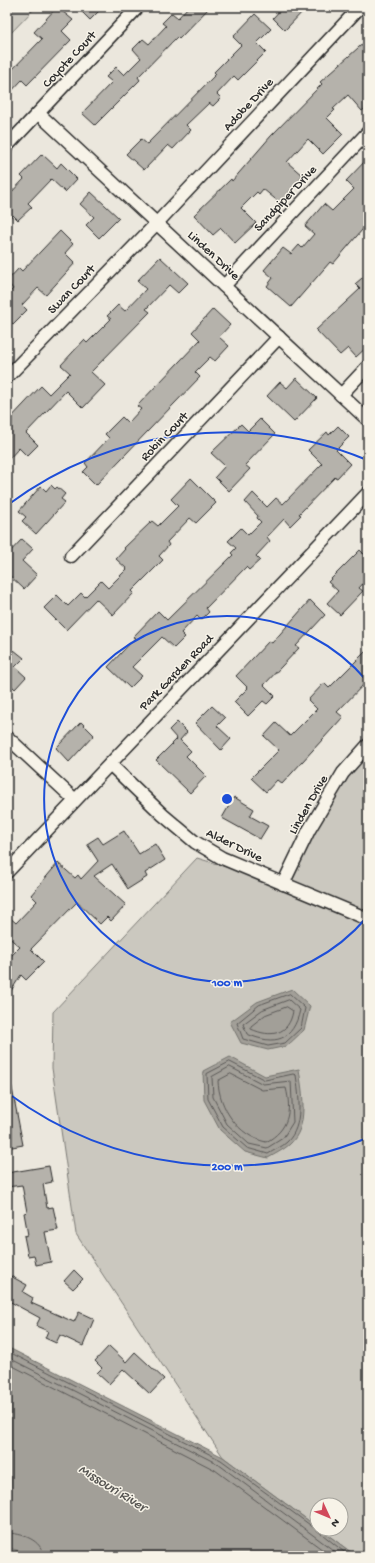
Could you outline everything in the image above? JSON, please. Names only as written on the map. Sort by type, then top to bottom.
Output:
[{"type":"street","name":"Coyote Court","points":[[7,146],[39,114],[138,7]]},
{"type":"street","name":"Adobe Drive","points":[[158,223],[360,7]]},
{"type":"street","name":"Linden Drive","points":[[39,114],[158,223],[368,420]]},
{"type":"street","name":"Sandpiper Drive","points":[[224,286],[368,132]]},
{"type":"street","name":"Swan Court","points":[[7,377],[158,223]]},
{"type":"street","name":"Robin Court","points":[[71,556],[279,337]]},
{"type":"street","points":[[341,395],[368,366]]},
{"type":"street","name":"Park Garden Road","points":[[7,872],[368,493]]},
{"type":"street","points":[[7,737],[76,800]]},
{"type":"street","name":"Linden Drive","points":[[283,884],[309,830],[343,773],[368,745]]},
{"type":"street","name":"Alder Drive","points":[[110,764],[195,842],[222,858],[368,919]]},
{"type":"shaded area","points":[[7,7],[36,7],[7,37]]},
{"type":"shaded area","points":[[368,745],[368,1556],[356,1556],[331,1537],[349,1537],[349,1497],[309,1497],[309,1521],[223,1457],[76,1234],[52,1068],[53,1012],[197,858],[283,884],[309,830]]},
{"type":"shaded area","points":[[7,1547],[32,1555],[33,1556],[7,1556]]},
{"type":"water","points":[[292,989],[310,1006],[304,1030],[287,1046],[268,1050],[241,1043],[230,1022],[257,1002]]},
{"type":"water","points":[[230,1057],[265,1076],[299,1069],[303,1098],[300,1129],[296,1138],[289,1145],[268,1158],[245,1152],[220,1130],[204,1100],[203,1071]]},
{"type":"water","name":"Missouri River","points":[[7,1347],[223,1457],[309,1521],[309,1537],[331,1537],[356,1556],[33,1556],[7,1547]]},
{"type":"building","points":[[57,7],[73,20],[62,31],[71,40],[27,85],[22,80],[7,96],[7,75],[42,39],[34,32]]},
{"type":"building","points":[[77,7],[103,7],[90,20]]},
{"type":"building","points":[[188,7],[210,7],[179,39],[177,37],[138,77],[140,80],[95,125],[82,113],[112,82],[106,77],[116,67],[124,75],[141,58],[133,49],[143,39],[149,44],[166,26],[162,23],[172,13],[178,18]]},
{"type":"building","points":[[283,7],[307,7],[285,30],[273,18]]},
{"type":"building","points":[[255,14],[271,29],[257,43],[266,52],[238,80],[234,76],[217,94],[221,98],[213,106],[209,103],[186,125],[191,130],[173,149],[168,145],[144,170],[126,154],[141,139],[147,144],[216,74],[214,72],[241,45],[233,37]]},
{"type":"building","points":[[368,39],[368,106],[362,111],[348,95],[333,109],[335,110],[327,118],[343,134],[323,154],[308,139],[287,162],[303,176],[280,203],[263,189],[259,194],[257,192],[241,208],[256,223],[235,243],[221,228],[213,235],[194,215],[231,179],[232,181],[271,136],[322,84],[320,82]]},
{"type":"building","points":[[42,154],[57,168],[61,163],[77,179],[65,192],[51,179],[28,203],[32,207],[18,220],[13,215],[7,220],[7,197],[24,179],[21,176]]},
{"type":"building","points":[[368,158],[368,223],[333,264],[330,262],[291,307],[267,286],[273,278],[264,270],[283,248],[291,254],[299,245],[302,248],[314,234],[305,226],[324,204],[332,211],[354,189],[346,181]]},
{"type":"building","points":[[91,192],[119,218],[99,238],[86,225],[94,217],[80,204]]},
{"type":"building","points":[[60,231],[73,244],[65,253],[75,263],[46,295],[38,288],[22,305],[27,310],[13,324],[7,319],[7,295],[13,289],[7,281],[19,268],[22,271]]},
{"type":"building","points":[[160,257],[188,283],[178,293],[169,285],[146,309],[150,312],[91,372],[105,385],[83,408],[66,391],[26,433],[38,445],[27,456],[19,448],[7,461],[7,422],[41,386],[49,394],[70,373],[61,365],[84,340],[87,343],[111,319],[107,316],[118,305],[125,311],[146,289],[137,281]]},
{"type":"building","points":[[368,273],[368,346],[356,357],[348,348],[340,355],[316,330],[360,289],[355,284]]},
{"type":"building","points":[[213,309],[230,325],[219,337],[229,346],[215,361],[210,357],[195,372],[200,377],[96,485],[83,472],[88,467],[85,463],[109,438],[105,434],[122,417],[128,423],[141,409],[137,406],[200,340],[192,332]]},
{"type":"building","points":[[296,378],[317,398],[294,422],[267,396],[280,382],[287,388]]},
{"type":"building","points":[[260,419],[275,434],[245,465],[250,469],[229,491],[215,477],[225,466],[211,453],[241,424],[248,431]]},
{"type":"building","points":[[338,426],[349,437],[336,450],[350,464],[337,478],[335,477],[299,514],[301,515],[290,526],[284,519],[267,537],[270,541],[256,556],[260,560],[249,570],[246,567],[206,608],[209,612],[201,620],[197,616],[181,633],[185,637],[174,648],[162,637],[132,667],[142,676],[130,688],[108,667],[135,638],[133,637],[158,611],[167,620],[233,555],[231,553],[236,548],[228,541],[241,528],[248,535],[261,522],[257,518],[258,516],[245,502],[253,493],[267,507],[276,498],[283,504],[322,464],[308,450],[327,432],[329,435]]},
{"type":"building","points":[[191,478],[216,503],[196,523],[190,518],[167,542],[169,545],[159,556],[163,560],[132,591],[134,593],[113,615],[96,599],[66,630],[44,608],[57,595],[68,606],[81,593],[85,597],[101,581],[108,588],[127,569],[116,559],[125,549],[124,548],[152,521],[158,526],[178,506],[171,499]]},
{"type":"building","points":[[51,485],[55,489],[57,487],[65,494],[61,499],[65,502],[36,534],[22,521],[26,517],[19,511],[41,486],[46,491]]},
{"type":"building","points":[[22,539],[33,549],[22,561],[37,575],[24,589],[7,573],[7,555]]},
{"type":"building","points":[[360,550],[368,558],[368,578],[359,588],[363,591],[340,615],[327,603],[338,591],[328,582]]},
{"type":"building","points":[[310,600],[325,615],[296,646],[299,648],[264,685],[275,696],[267,704],[263,701],[248,716],[234,702],[248,688],[236,676],[269,641],[272,643]]},
{"type":"building","points":[[368,649],[368,680],[337,712],[343,717],[282,784],[277,780],[266,792],[251,778],[279,750],[264,736],[276,723],[290,736],[317,709],[308,700],[324,683],[329,688]]},
{"type":"building","points":[[14,650],[24,658],[15,667],[26,677],[15,689],[7,681],[7,657]]},
{"type":"building","points":[[212,706],[225,718],[217,726],[231,739],[221,750],[195,723]]},
{"type":"building","points":[[81,722],[94,735],[69,762],[56,748]]},
{"type":"building","points":[[177,722],[187,732],[180,740],[191,751],[186,756],[206,776],[190,793],[156,760],[177,739],[169,730]]},
{"type":"building","points":[[234,797],[254,809],[250,816],[268,826],[260,839],[222,818]]},
{"type":"building","points":[[124,831],[139,854],[155,844],[165,860],[145,873],[147,877],[128,889],[112,864],[94,876],[126,905],[111,921],[107,917],[100,924],[77,902],[31,949],[44,962],[26,980],[21,975],[7,997],[7,960],[20,947],[7,936],[7,915],[16,923],[37,901],[31,895],[58,863],[75,878],[78,875],[81,879],[98,861],[87,844],[98,837],[103,844]]},
{"type":"building","points":[[11,1083],[23,1145],[7,1148],[7,1084]]},
{"type":"building","points":[[49,1166],[52,1182],[43,1184],[47,1208],[53,1207],[58,1230],[45,1232],[51,1262],[36,1265],[34,1255],[28,1256],[24,1236],[28,1235],[24,1213],[27,1212],[22,1185],[7,1187],[7,1173]]},
{"type":"building","points":[[74,1270],[83,1279],[73,1289],[64,1281]]},
{"type":"building","points":[[7,1274],[27,1285],[23,1292],[33,1298],[31,1303],[74,1322],[79,1312],[94,1319],[83,1346],[60,1335],[56,1343],[45,1338],[48,1331],[36,1326],[40,1318],[7,1300]]},
{"type":"building","points":[[109,1346],[126,1362],[135,1352],[164,1379],[150,1394],[123,1369],[109,1384],[97,1373],[102,1368],[95,1361]]}]
